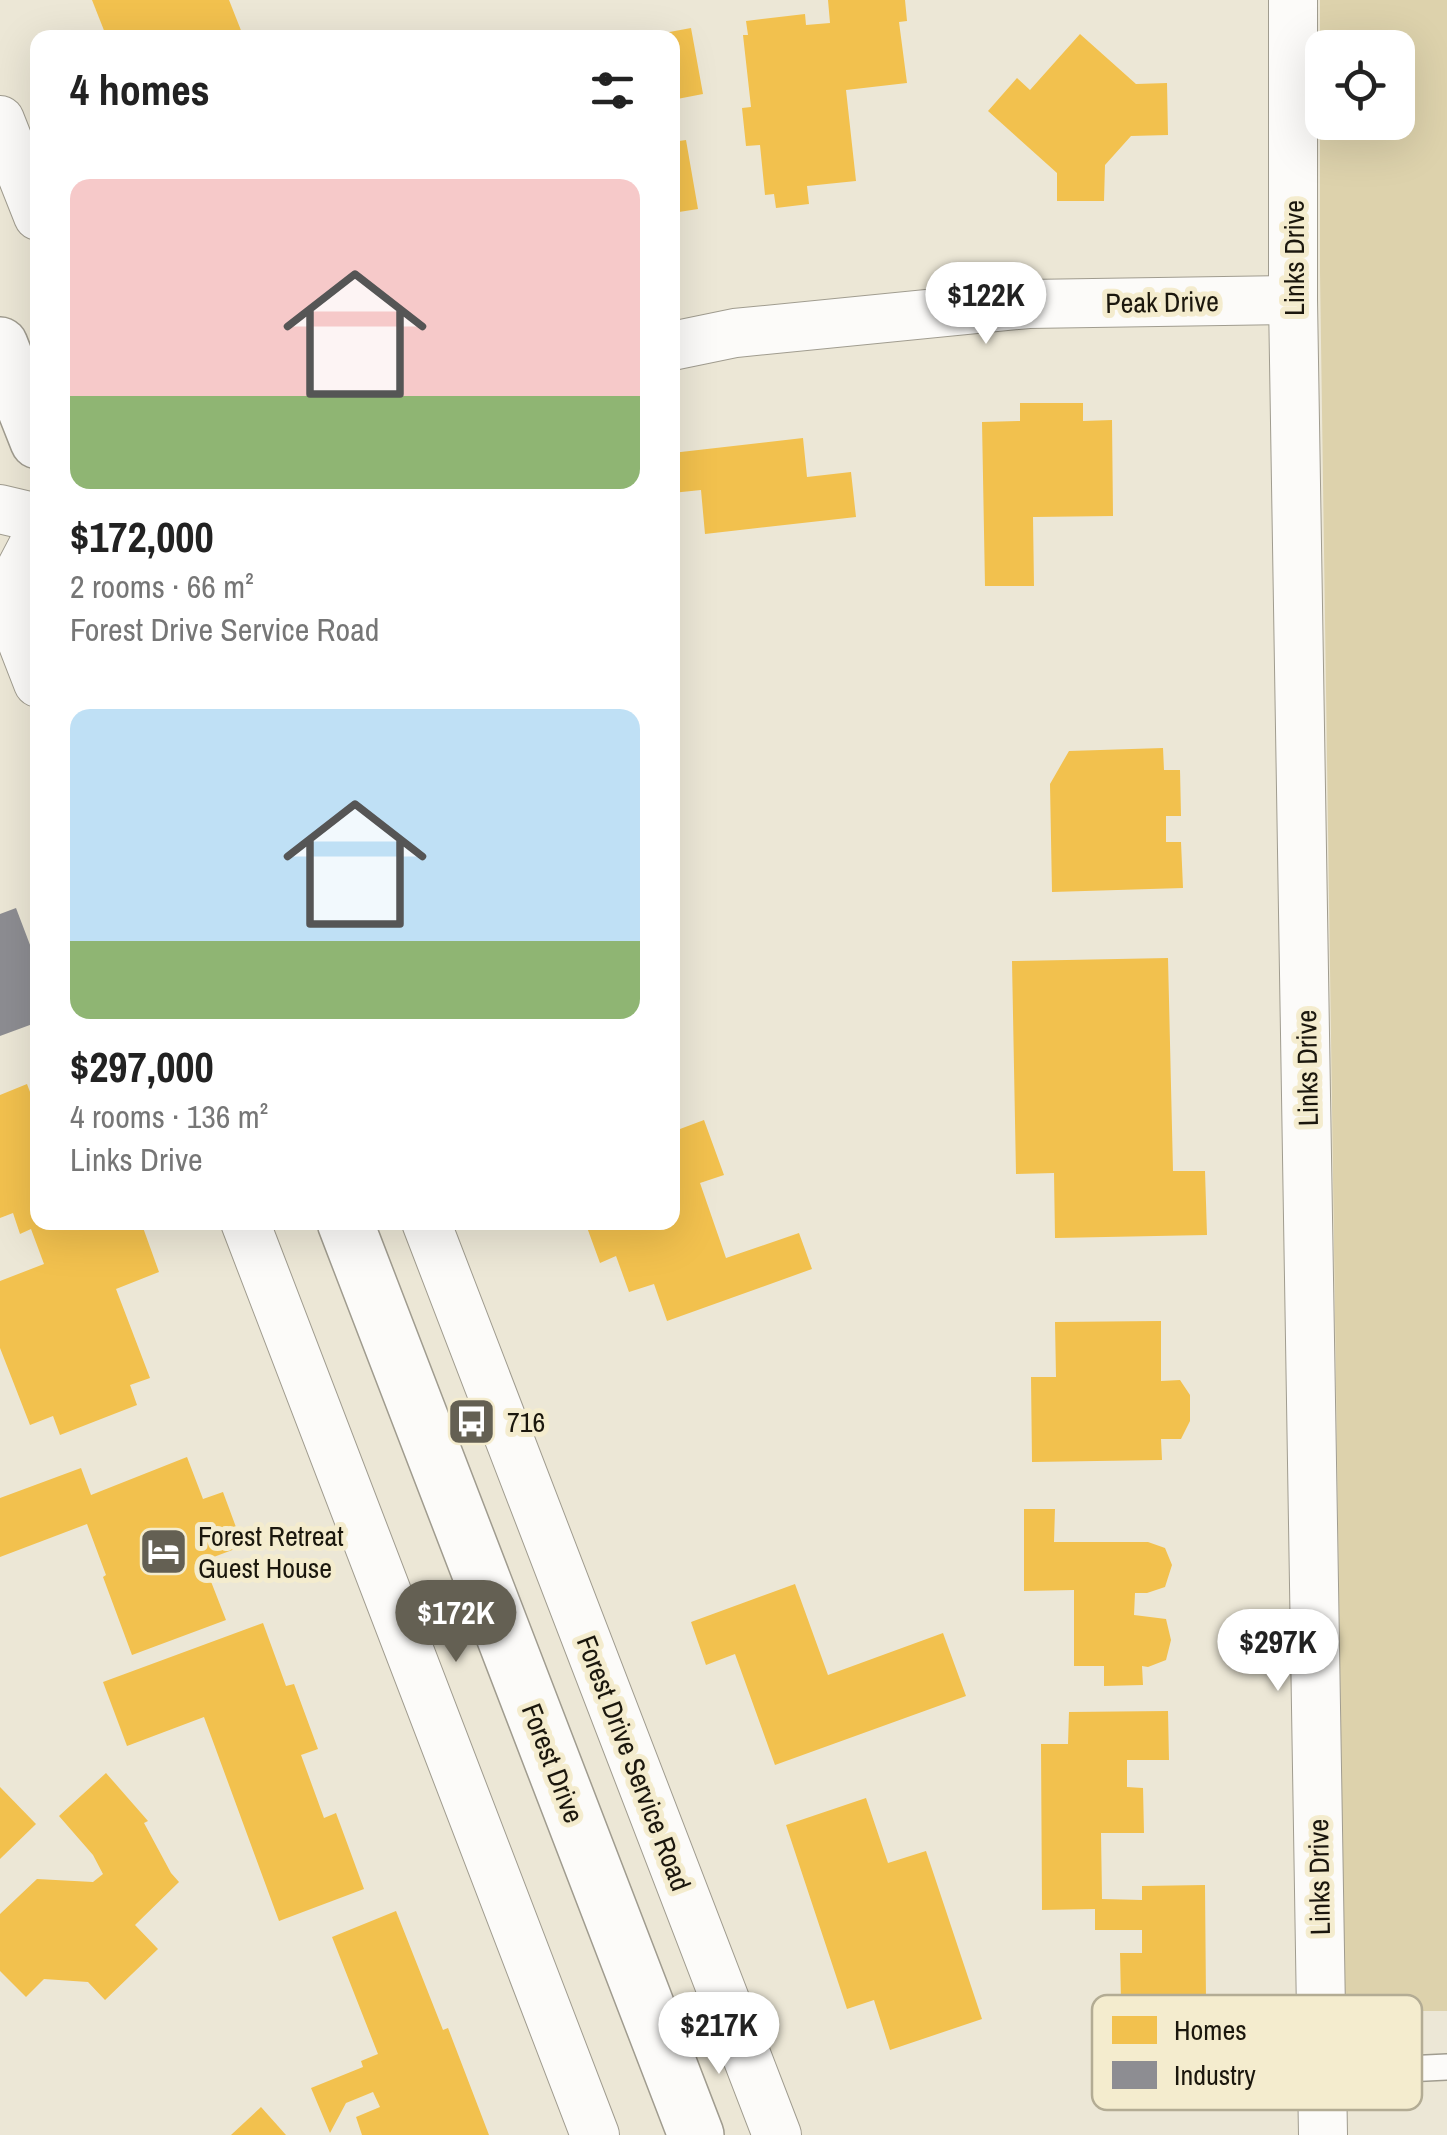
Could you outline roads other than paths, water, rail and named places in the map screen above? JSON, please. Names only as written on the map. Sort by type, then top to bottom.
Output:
[{"type":"main road","points":[[0,345],[30,421]]},
{"type":"main road","name":"Forest Drive","points":[[348,1230],[696,2135]]},
{"type":"street","name":"Links Drive","points":[[1293,0],[1294,300],[1321,1995]]},
{"type":"street","points":[[0,120],[30,196]]},
{"type":"street","name":"Peak Drive","points":[[680,344],[735,333],[1028,304],[1294,300]]},
{"type":"street","points":[[0,508],[30,516]]},
{"type":"street","points":[[30,549],[2,595],[30,663]]},
{"type":"street","points":[[248,1230],[595,2135]]},
{"type":"street","name":"Forest Drive Service Road","points":[[429,1230],[777,2135]]},
{"type":"street","name":"Links Drive","points":[[1323,2110],[1323,2135]]},
{"type":"lane","points":[[1422,2068],[1447,2067]]},
{"type":"place","name":"716","points":[[472,1422]]},
{"type":"place","name":"Forest Retreat Guest House","points":[[163,1552]]}]
